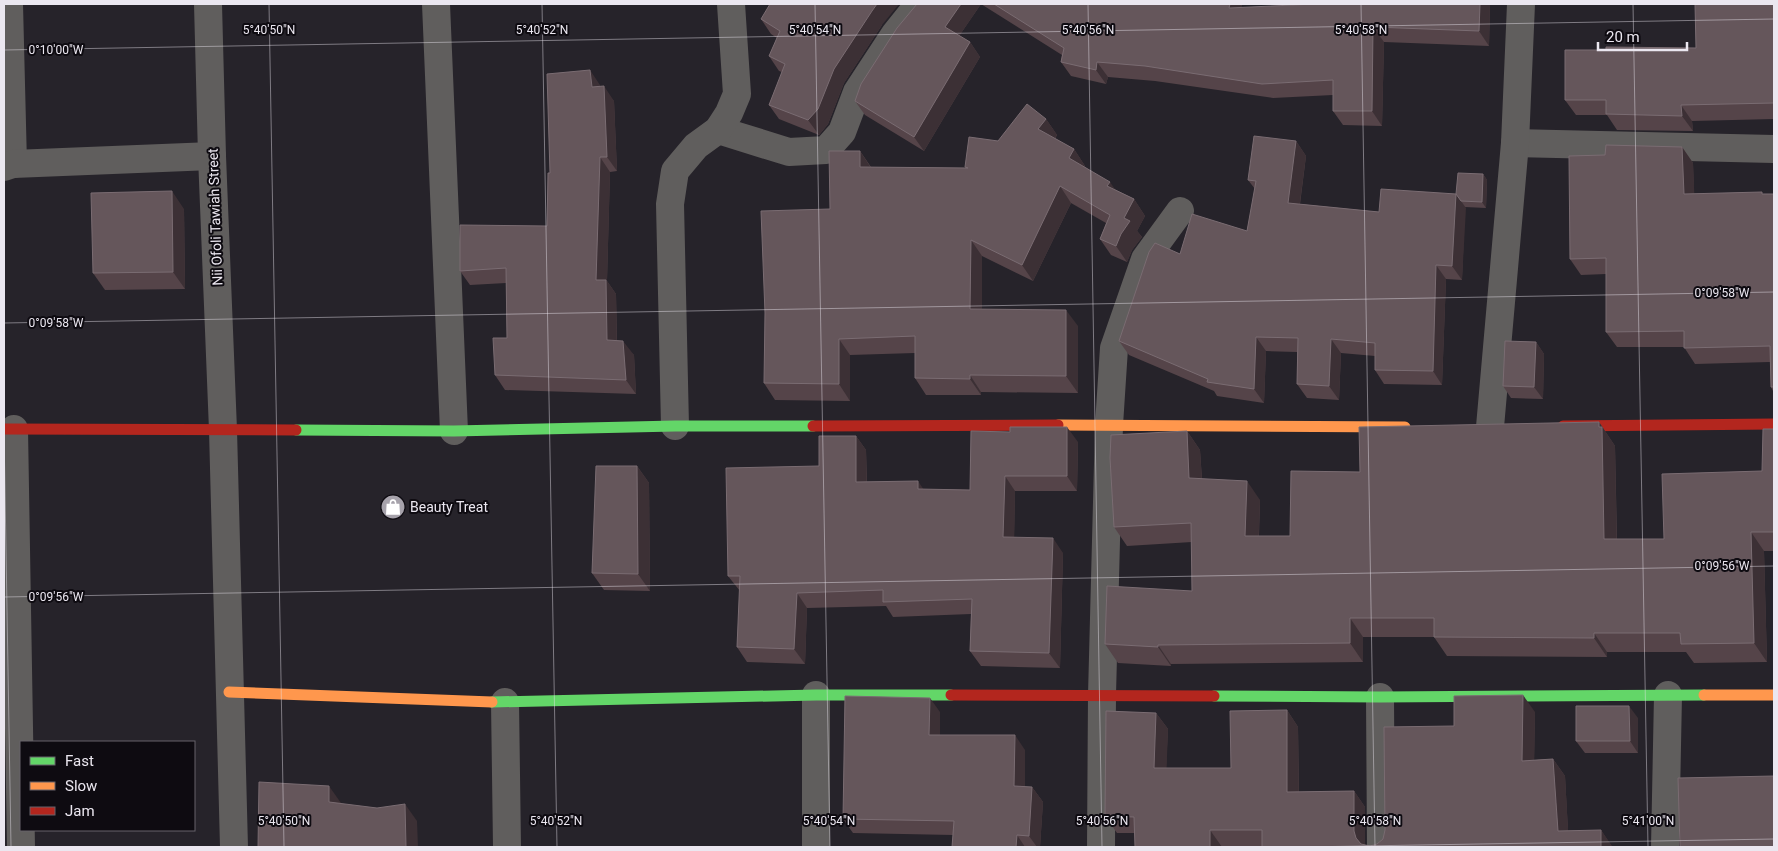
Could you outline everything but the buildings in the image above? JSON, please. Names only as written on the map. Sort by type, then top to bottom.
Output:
[{"type":"street","points":[[8,4],[8,165],[212,156]]},
{"type":"street","name":"Nii Ofoli Tawiah Street","points":[[208,4],[223,430],[234,847]]},
{"type":"street","points":[[436,4],[454,431]]},
{"type":"street","points":[[675,426],[670,204],[675,172],[696,146],[718,130],[730,113],[736,94],[731,4]]},
{"type":"street","points":[[718,130],[789,152],[826,150],[842,132],[857,92],[895,34],[919,4]]},
{"type":"street","points":[[1490,427],[1515,144],[1521,4]]},
{"type":"street","points":[[1515,144],[1774,149]]},
{"type":"street","points":[[1101,847],[1102,695],[1109,425],[1114,348],[1145,259],[1180,211]]},
{"type":"street","points":[[1550,427],[1774,424]]},
{"type":"street","points":[[20,812],[9,429],[454,431],[675,426],[1109,425],[1412,427]]},
{"type":"street","points":[[229,692],[504,702],[816,695],[1774,696]]},
{"type":"street","points":[[816,695],[816,847]]},
{"type":"street","points":[[1665,847],[1668,695]]},
{"type":"street","points":[[1380,697],[1381,847]]},
{"type":"street","points":[[504,702],[507,847]]},
{"type":"street","points":[[21,831],[21,847]]},
{"type":"traffic: fast","points":[[296,430],[454,431],[675,426],[813,426]]},
{"type":"traffic: fast","points":[[492,702],[816,695],[951,695]]},
{"type":"traffic: fast","points":[[1214,696],[1704,695]]},
{"type":"traffic: slow","points":[[1058,425],[1405,427]]},
{"type":"traffic: slow","points":[[229,692],[492,702]]},
{"type":"traffic: slow","points":[[1704,695],[1774,695]]},
{"type":"traffic: jam","points":[[1563,426],[1774,424]]},
{"type":"traffic: jam","points":[[813,426],[1058,425]]},
{"type":"traffic: jam","points":[[4,429],[296,430]]},
{"type":"traffic: jam","points":[[951,695],[1214,696]]},
{"type":"place","name":"Beauty Treat","points":[[393,507]]}]
